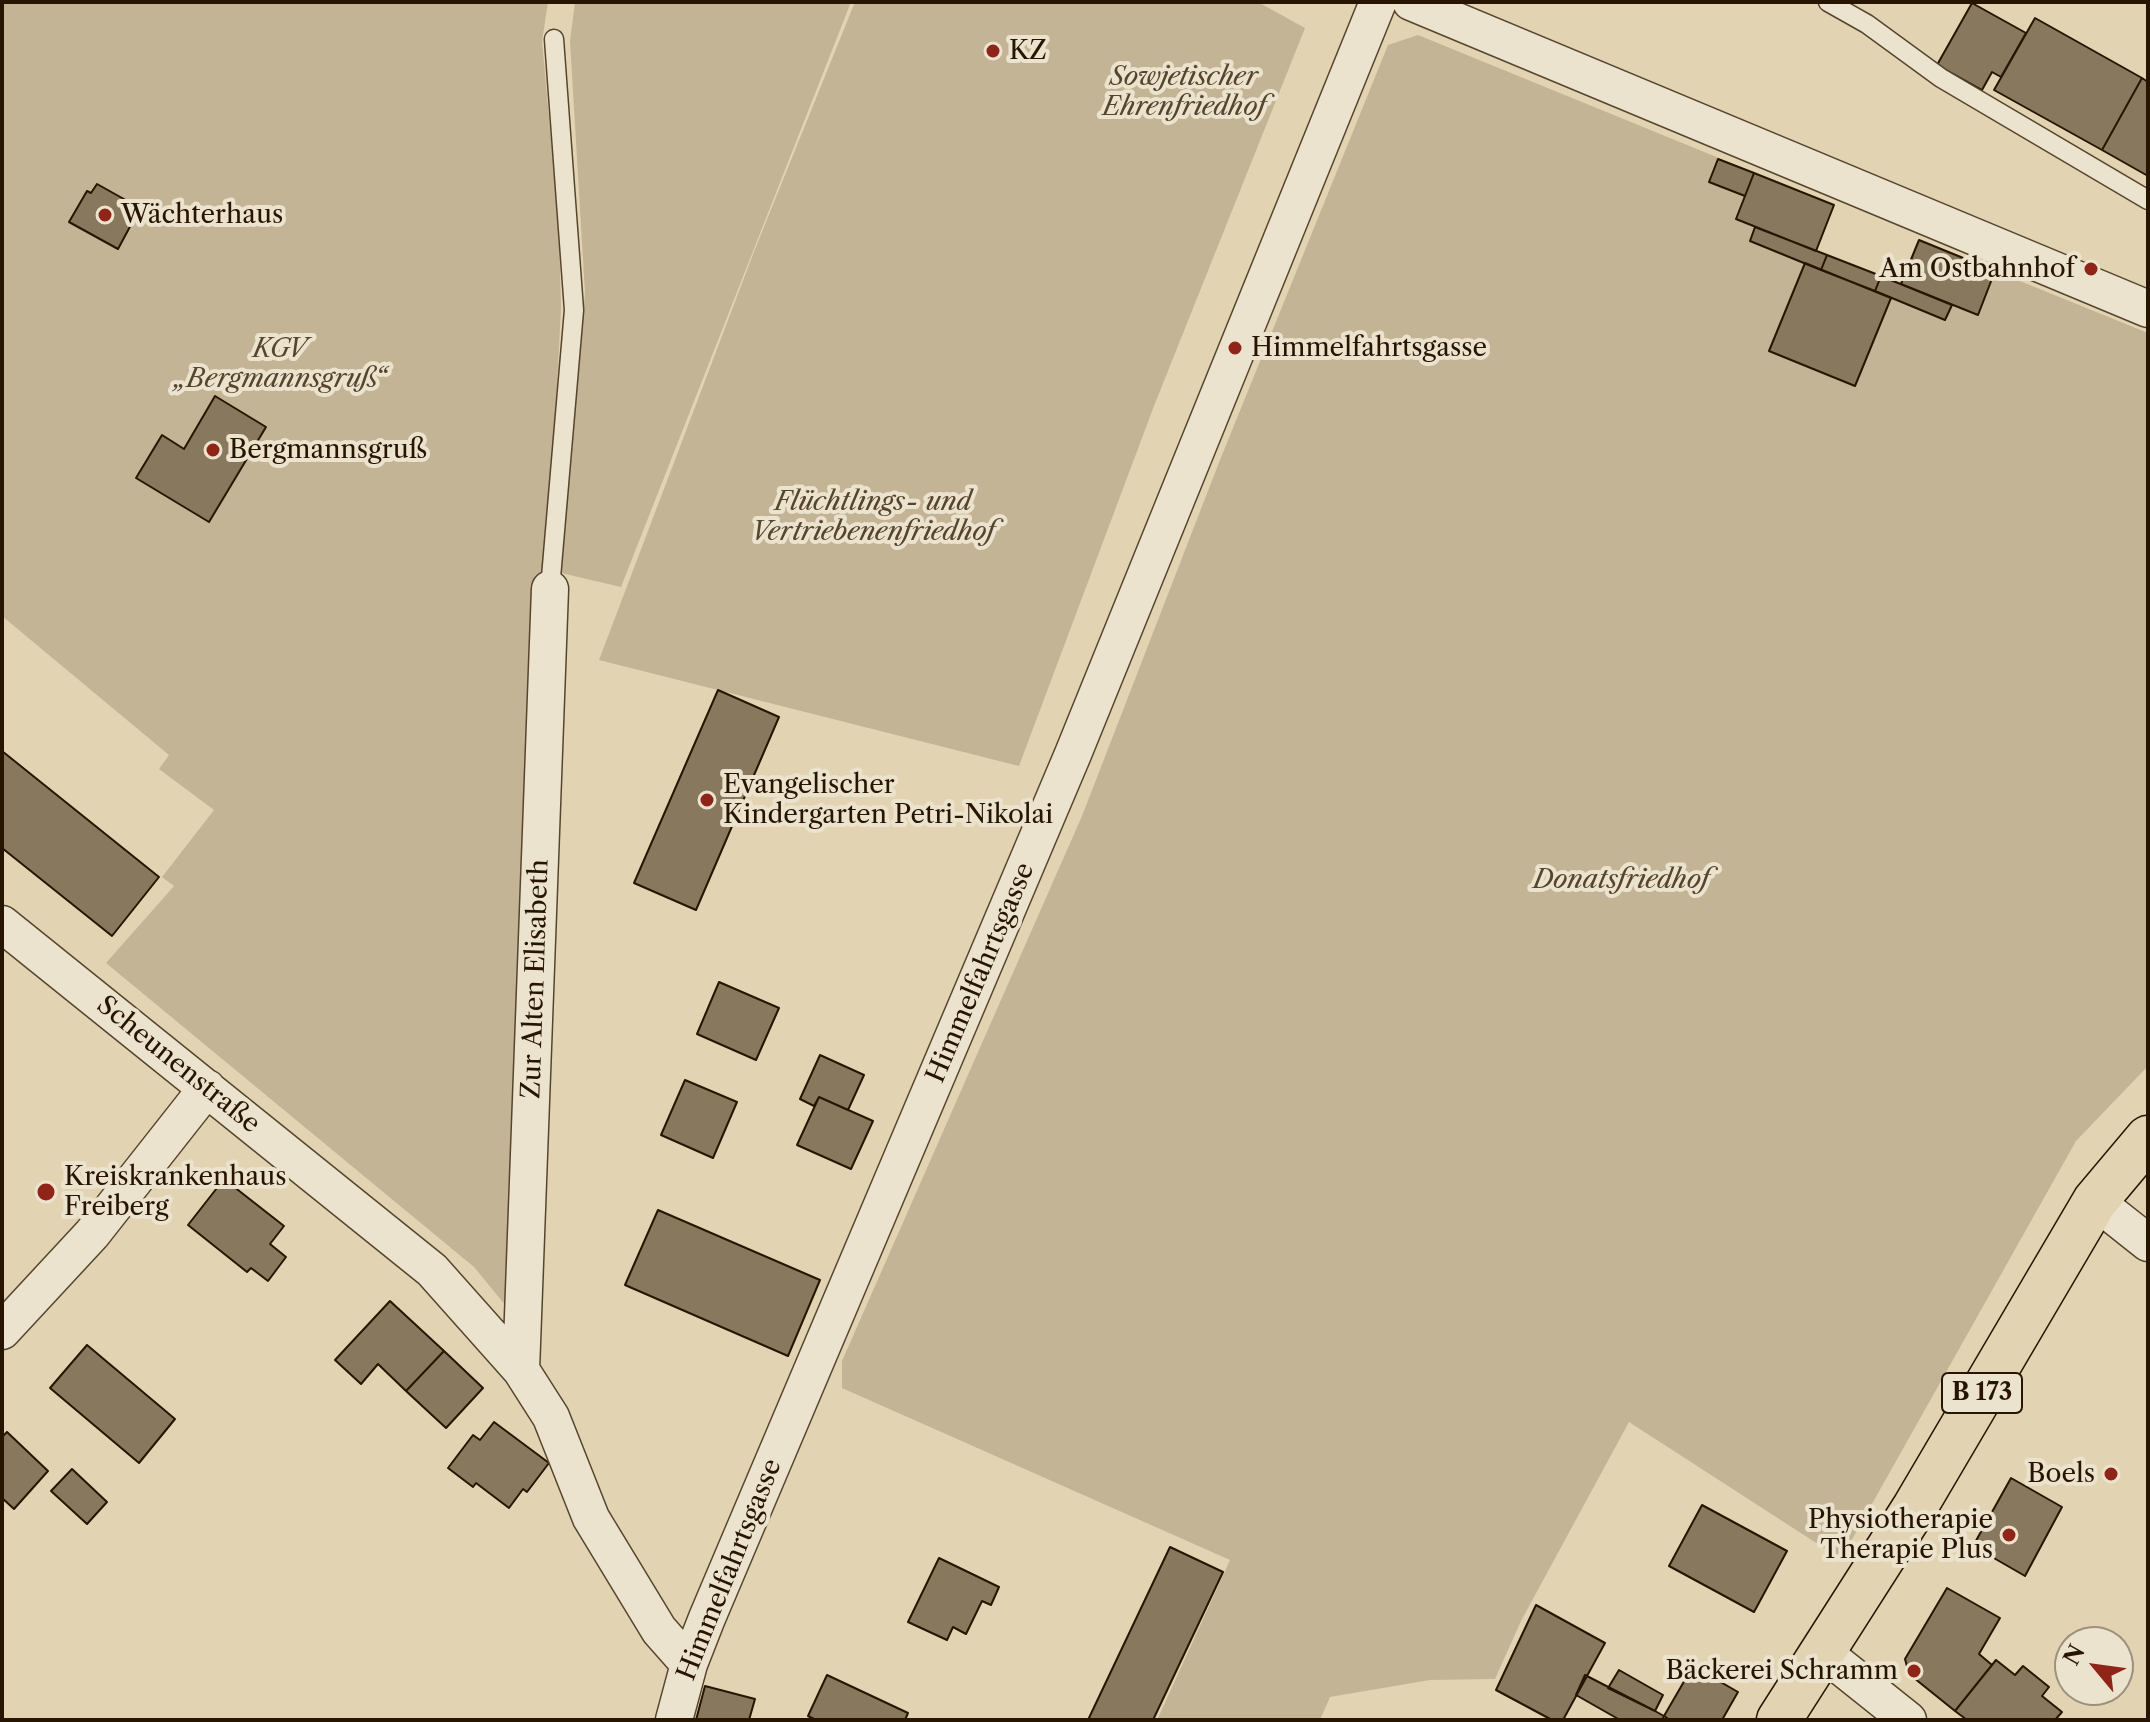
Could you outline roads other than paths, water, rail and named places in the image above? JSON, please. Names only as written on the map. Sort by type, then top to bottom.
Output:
[{"type":"main road","name":"B 173","points":[[1779,1720],[1915,1507],[2095,1201],[2148,1138]]},
{"type":"street","name":"Himmelfahrtsgasse","points":[[674,1720],[689,1664],[1073,754],[1378,2]]},
{"type":"street","points":[[1411,2],[2148,309]]},
{"type":"street","name":"Zur Alten Elisabeth","points":[[521,1370],[550,589]]},
{"type":"street","name":"Scheunenstraße","points":[[2,924],[432,1270],[521,1370],[551,1417],[591,1518],[659,1630],[689,1664]]},
{"type":"street","points":[[2,1331],[92,1234],[207,1088]]},
{"type":"street","points":[[2095,1201],[2148,1243]]},
{"type":"street","points":[[1824,1653],[1908,1720]]},
{"type":"lane","points":[[1828,2],[1867,24],[1941,78],[2148,200]]},
{"type":"lane","points":[[550,589],[574,310],[554,39]]},
{"type":"place","name":"KZ","points":[[993,51]]},
{"type":"place","name":"Wächterhaus","points":[[105,215]]},
{"type":"place","name":"Am Ostbahnhof","points":[[2091,269]]},
{"type":"place","name":"Himmelfahrtsgasse","points":[[1235,348]]},
{"type":"place","name":"Bergmannsgruß","points":[[213,450]]},
{"type":"place","name":"Evangelischer Kindergarten Petri-Nikolai","points":[[707,800]]},
{"type":"place","name":"Kreiskrankenhaus Freiberg","points":[[46,1192]]},
{"type":"place","name":"Boels","points":[[2111,1474]]},
{"type":"place","name":"Physiotherapie Therapie Plus","points":[[2009,1535]]},
{"type":"place","name":"Bäckerei Schramm","points":[[1914,1671]]},
{"type":"park label","name":"Sowjetischer Ehrenfriedhof","points":[[1184,92]]},
{"type":"park label","name":"KGV „Bergmannsgruß“","points":[[280,364]]},
{"type":"park label","name":"Flüchtlings- und Vertriebenenfriedhof","points":[[873,517]]},
{"type":"park label","name":"Donatsfriedhof","points":[[1621,880]]}]
